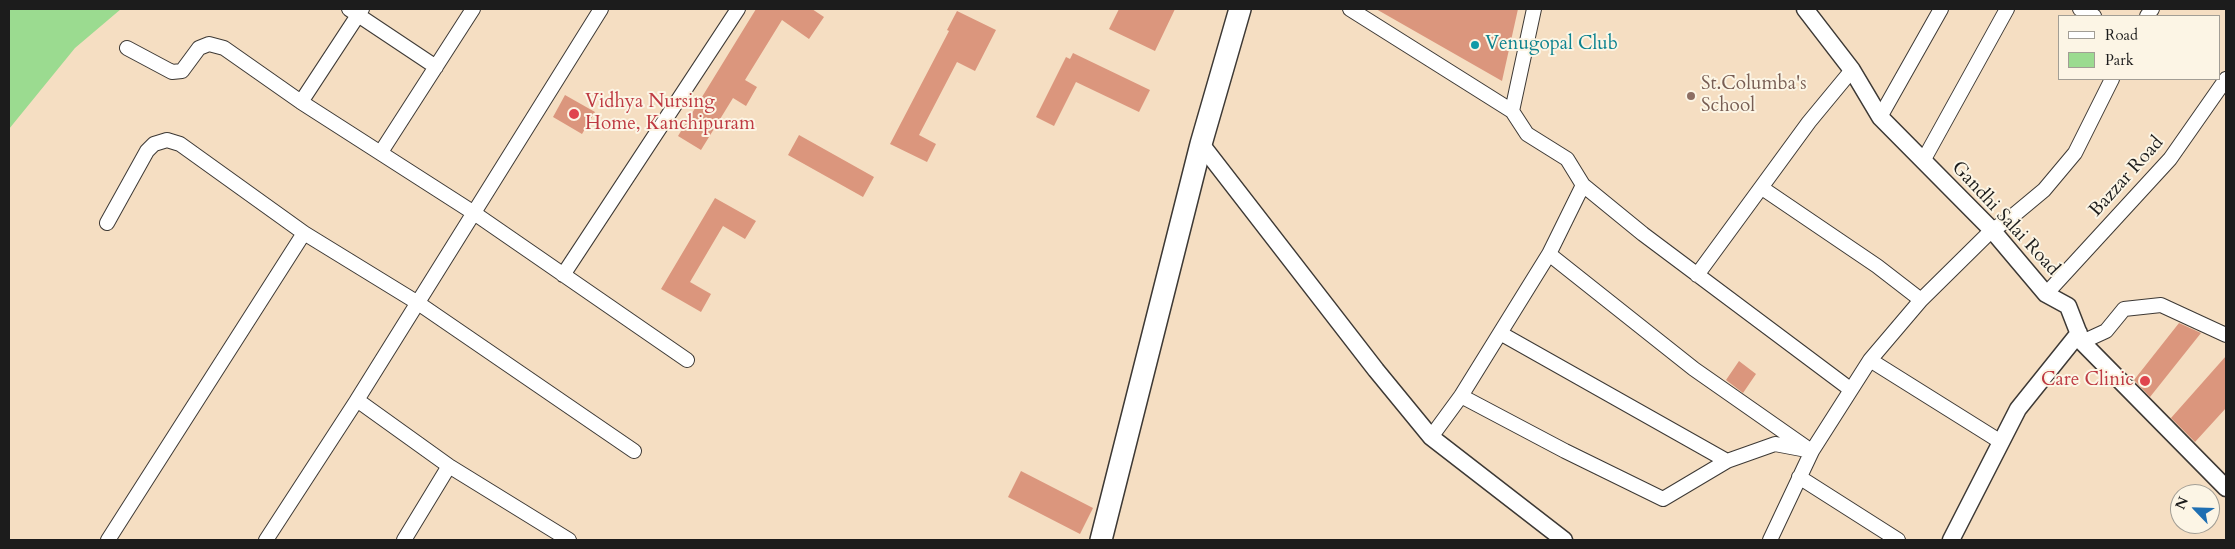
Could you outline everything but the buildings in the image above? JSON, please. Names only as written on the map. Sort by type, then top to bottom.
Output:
[{"type":"main road","points":[[1101,540],[1201,144],[1240,9]]},
{"type":"street","points":[[380,152],[473,9]]},
{"type":"street","points":[[266,540],[357,400],[601,9]]},
{"type":"street","points":[[563,275],[738,9]]},
{"type":"street","points":[[1350,9],[1512,111],[1527,134],[1566,159],[1583,185],[1697,275],[1850,389]]},
{"type":"street","points":[[1512,111],[1534,9]]},
{"type":"street","name":"Gandhi Salai Road","points":[[1805,9],[1852,70],[1880,117],[1992,230],[2046,294],[2068,306],[2080,338],[2226,488]]},
{"type":"street","points":[[1880,117],[1941,9]]},
{"type":"street","points":[[1923,161],[2007,9]]},
{"type":"street","points":[[2080,9],[2092,15]]},
{"type":"street","points":[[301,102],[357,10],[436,67]]},
{"type":"street","points":[[127,48],[172,72],[182,71],[199,48],[209,44],[224,48],[301,102],[474,213],[687,360]]},
{"type":"street","points":[[1697,275],[1810,122],[1852,70]]},
{"type":"street","points":[[1770,540],[1812,451],[1870,360],[1921,300],[1992,230],[2008,220],[2044,190],[2075,153],[2112,80]]},
{"type":"street","name":"Bazzar Road","points":[[2046,294],[2170,159],[2223,80]]},
{"type":"street","points":[[107,223],[148,151],[154,144],[167,140],[180,144],[304,233],[418,303],[634,451]]},
{"type":"street","points":[[1201,144],[1376,370],[1431,437],[1564,540]]},
{"type":"street","points":[[1431,437],[1461,396],[1549,254],[1583,185]]},
{"type":"street","points":[[1762,188],[1877,266],[1921,300]]},
{"type":"street","points":[[108,540],[304,233]]},
{"type":"street","points":[[1549,254],[1694,369],[1812,451]]},
{"type":"street","points":[[1951,540],[2018,409],[2080,338],[2106,331],[2124,309],[2161,304],[2226,335]]},
{"type":"street","points":[[1500,333],[1727,461]]},
{"type":"street","points":[[1870,360],[2002,442]]},
{"type":"street","points":[[1461,396],[1565,451],[1663,499],[1727,461],[1775,444],[1812,451]]},
{"type":"street","points":[[357,400],[449,466],[569,540]]},
{"type":"street","points":[[404,540],[449,466]]},
{"type":"street","points":[[1799,477],[1898,540]]},
{"type":"green space","points":[[9,9],[121,9],[75,48],[9,129]]},
{"type":"place","name":"Venugopal Club","points":[[1475,45]]},
{"type":"place","name":"St.Columba's School","points":[[1691,96]]},
{"type":"place","name":"Vidhya Nursing Home, Kanchipuram","points":[[574,114]]},
{"type":"place","name":"Care Clinic","points":[[2145,381]]}]
